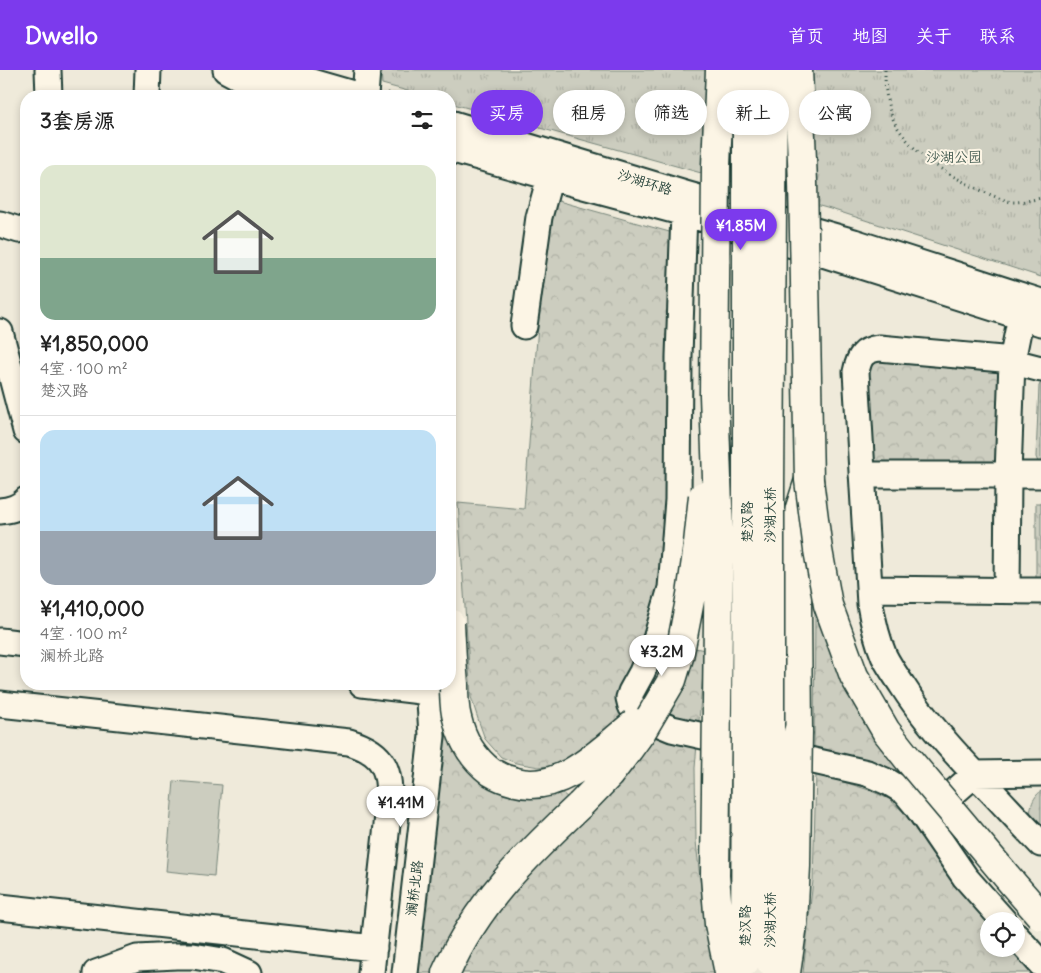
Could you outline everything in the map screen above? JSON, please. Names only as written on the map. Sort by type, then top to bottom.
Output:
[{"type":"main road","points":[[720,70],[716,166],[714,396],[718,533],[715,876],[719,924],[757,969],[793,924],[798,732],[797,607],[799,511],[809,480]]},
{"type":"main road","name":"楚汉路","points":[[746,70],[747,496],[757,969]]},
{"type":"main road","name":"沙湖大桥","points":[[757,969],[770,477],[773,70]]},
{"type":"main road","points":[[798,70],[809,480],[818,550],[828,605],[854,676],[886,731],[1041,916]]},
{"type":"main road","points":[[446,973],[462,940],[495,892],[530,852],[609,775],[642,731],[672,680],[679,657],[691,595],[714,396]]},
{"type":"main road","points":[[454,690],[456,717],[466,744],[485,768],[497,776],[520,783],[531,784],[555,780],[574,771],[657,705]]},
{"type":"street","points":[[48,70],[49,90]]},
{"type":"street","points":[[147,90],[148,70]]},
{"type":"street","points":[[226,70],[331,90]]},
{"type":"street","points":[[365,90],[367,70]]},
{"type":"street","points":[[260,75],[280,90]]},
{"type":"street","name":"沙湖环路","points":[[456,125],[685,194],[854,242],[1041,302]]},
{"type":"street","name":"沙湖环路","points":[[456,151],[550,178],[684,212],[1031,319]]},
{"type":"street","points":[[524,326],[538,224],[550,178]]},
{"type":"street","points":[[684,212],[679,356],[678,500],[671,588],[656,639],[631,692],[629,698],[631,706],[655,722],[672,728],[867,773],[890,782],[905,792],[915,804],[965,877],[996,912]]},
{"type":"street","points":[[0,224],[20,230]]},
{"type":"street","points":[[1007,590],[1008,474],[1012,361],[1031,319]]},
{"type":"street","points":[[0,332],[20,408]]},
{"type":"street","points":[[1041,369],[1002,358],[880,348],[868,351],[862,355],[856,372],[870,604],[874,624],[885,657],[912,701],[928,722],[950,748],[1041,844]]},
{"type":"street","points":[[862,475],[1041,475]]},
{"type":"street","points":[[0,511],[20,506]]},
{"type":"street","points":[[869,589],[1041,591]]},
{"type":"street","points":[[0,640],[20,643]]},
{"type":"street","name":"澜桥北路","points":[[405,973],[432,736],[429,690]]},
{"type":"street","points":[[0,704],[349,742],[374,752],[388,774],[390,785],[371,973]]},
{"type":"street","points":[[925,818],[975,774],[1041,773]]},
{"type":"street","points":[[0,907],[374,948]]},
{"type":"street","points":[[142,958],[146,923]]},
{"type":"street","points":[[176,956],[179,927]]},
{"type":"street","points":[[1025,946],[1041,964]]},
{"type":"street","points":[[96,973],[137,958],[176,956],[193,956],[223,961],[249,973]]},
{"type":"path","points":[[885,70],[886,100],[895,124],[927,159],[957,178],[984,192],[1003,199],[1013,202],[1041,198]]},
{"type":"green space","name":"沙湖公园","points":[[381,70],[1041,70],[1041,277],[834,210],[565,135],[625,135],[625,90],[553,90],[553,132],[543,129],[543,90],[471,90],[471,109],[456,105],[456,90],[404,90],[382,84]]},
{"type":"green space","points":[[555,200],[673,233],[665,560],[652,617],[624,714],[595,745],[560,765],[539,767],[516,763],[501,757],[485,739],[471,697],[458,503],[524,509],[544,247]]},
{"type":"green space","points":[[874,360],[999,368],[997,462],[994,464],[876,466],[869,462],[868,364]]},
{"type":"green space","points":[[1041,382],[1041,464],[1036,457],[1039,386]]},
{"type":"green space","points":[[1036,503],[1041,503],[1041,580],[1036,580]]},
{"type":"green space","points":[[815,607],[904,772],[814,747]]},
{"type":"green space","points":[[695,648],[705,650],[695,768],[696,841],[704,917],[715,973],[461,973],[500,907],[667,716]]},
{"type":"green space","points":[[437,705],[453,741],[540,796],[561,792],[568,798],[499,873],[441,955],[432,973],[411,973]]},
{"type":"green space","points":[[816,773],[869,790],[889,799],[907,815],[982,912],[980,912],[980,957],[1019,957],[1032,973],[803,973],[813,880]]},
{"type":"green space","points":[[174,781],[222,785],[214,876],[166,871]]},
{"type":"green space","points":[[1041,791],[1041,831],[1031,817],[1031,809],[1033,800]]}]
